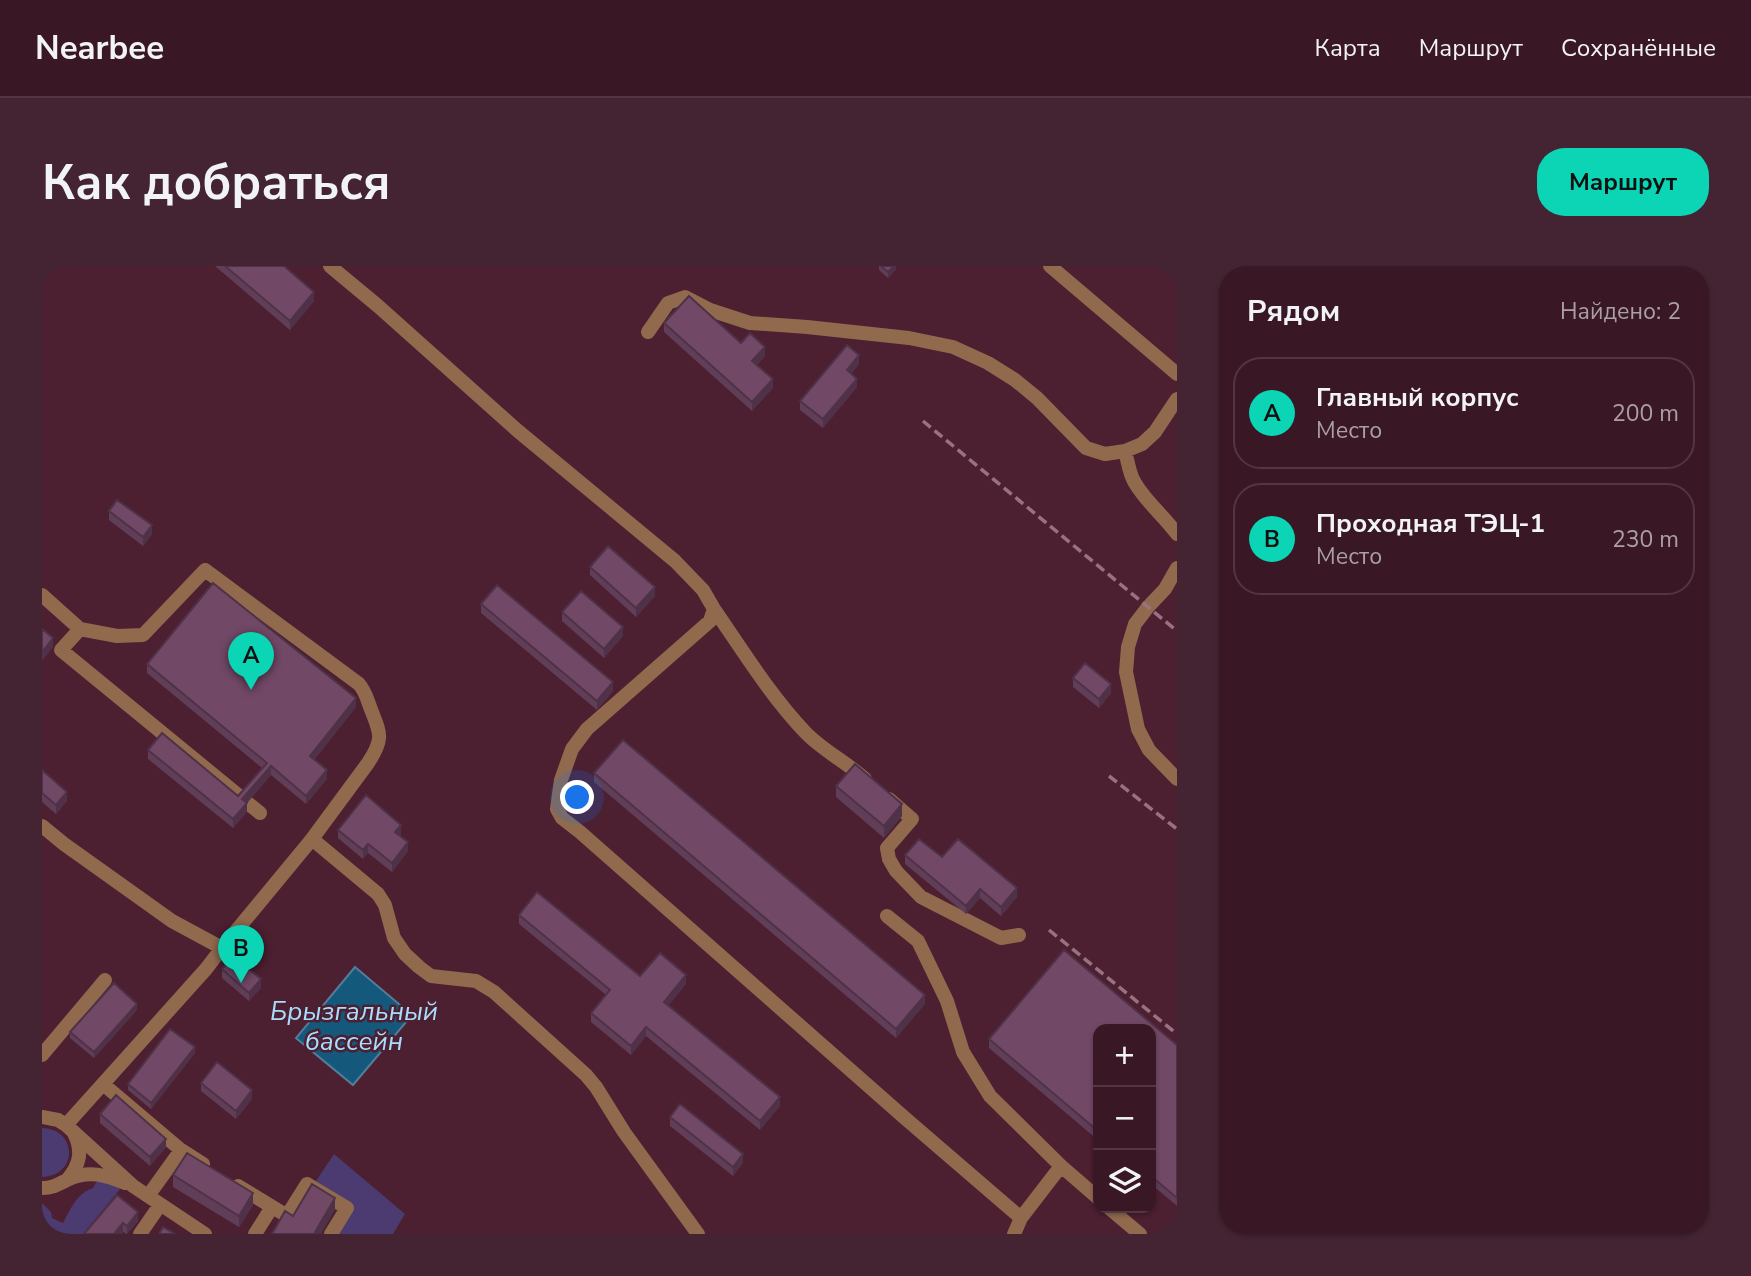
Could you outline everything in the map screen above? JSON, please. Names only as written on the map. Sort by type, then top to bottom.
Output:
[{"type":"street","points":[[330,266],[518,431],[675,561],[703,590],[779,703],[807,734],[824,749],[847,763],[912,819],[887,848],[888,859],[921,897],[1001,938],[1019,935]]},
{"type":"street","points":[[1050,266],[1177,373]]},
{"type":"street","points":[[648,332],[668,303],[685,297],[710,310],[750,323],[909,338],[953,347],[988,363],[1015,380],[1037,398],[1086,448],[1105,454],[1125,451],[1142,444],[1155,432],[1177,399]]},
{"type":"street","points":[[1125,451],[1133,481],[1177,534]]},
{"type":"street","points":[[1177,568],[1165,589],[1135,624],[1128,647],[1126,672],[1138,729],[1149,750],[1177,779]]},
{"type":"street","points":[[42,595],[80,629],[117,636],[143,635],[205,570],[359,684],[365,691],[380,733],[374,754],[312,839],[206,969],[103,1084],[69,1129]]},
{"type":"street","points":[[714,609],[710,621],[587,729],[572,749],[561,780],[557,809],[562,818],[1021,1218]]},
{"type":"street","points":[[80,629],[61,650],[260,813]]},
{"type":"street","points":[[42,826],[64,845],[172,921],[222,948]]},
{"type":"street","points":[[312,839],[378,894],[385,905],[394,939],[419,967],[431,976],[476,981],[495,992],[586,1075],[698,1234]]},
{"type":"street","points":[[887,916],[918,941],[947,1000],[963,1052],[990,1096],[1093,1194]]},
{"type":"street","points":[[42,1055],[104,980]]},
{"type":"street","points":[[103,1084],[181,1150],[284,1214],[290,1211],[307,1184],[347,1208],[331,1234]]},
{"type":"street","points":[[44,1116],[58,1120],[133,1186],[205,1234]]},
{"type":"street","points":[[42,1188],[58,1186],[74,1172],[80,1152],[78,1141],[69,1129]]},
{"type":"street","points":[[140,1234],[181,1150]]},
{"type":"street","points":[[1014,1234],[1021,1218],[1061,1166]]},
{"type":"street","points":[[67,1180],[88,1173],[101,1174],[133,1186]]},
{"type":"street","points":[[255,1234],[272,1207]]},
{"type":"street","points":[[1115,1213],[1140,1234]]},
{"type":"shaded area","points":[[42,1128],[54,1130],[62,1136],[69,1152],[62,1169],[54,1175],[42,1177]]},
{"type":"shaded area","points":[[334,1154],[405,1214],[393,1234],[335,1234],[351,1206],[316,1181]]},
{"type":"shaded area","points":[[99,1177],[110,1180],[120,1189],[83,1234],[49,1234],[42,1228],[42,1203],[51,1212],[52,1218],[63,1223],[75,1202],[87,1190],[93,1188]]},
{"type":"water","name":"Брызгальный бассейн","points":[[355,967],[412,1015],[353,1085],[296,1038]]},
{"type":"building","points":[[225,266],[284,266],[314,292],[290,321]]},
{"type":"building","points":[[881,266],[894,266],[888,272]]},
{"type":"building","points":[[689,296],[741,343],[750,333],[765,347],[752,361],[773,379],[752,402],[664,323]]},
{"type":"building","points":[[847,345],[859,355],[847,370],[857,379],[823,419],[800,401]]},
{"type":"building","points":[[117,500],[152,525],[143,537],[109,511]]},
{"type":"building","points":[[608,546],[655,587],[636,608],[590,567]]},
{"type":"building","points":[[213,583],[356,698],[310,756],[327,770],[306,796],[271,766],[242,799],[247,803],[233,819],[148,750],[162,733],[238,796],[267,763],[147,664]]},
{"type":"building","points":[[497,585],[613,682],[597,701],[481,604]]},
{"type":"building","points":[[581,591],[623,627],[604,649],[562,612]]},
{"type":"building","points":[[42,629],[53,638],[42,652]]},
{"type":"building","points":[[1085,663],[1111,684],[1099,699],[1073,678]]},
{"type":"building","points":[[623,740],[925,995],[896,1029],[594,773]]},
{"type":"building","points":[[855,764],[902,804],[884,826],[836,786]]},
{"type":"building","points":[[42,770],[67,792],[56,805],[42,793]]},
{"type":"building","points":[[366,795],[401,825],[395,832],[408,842],[392,863],[368,844],[363,850],[338,830]]},
{"type":"building","points":[[919,839],[942,857],[958,839],[1017,888],[1001,907],[980,889],[966,906],[905,855]]},
{"type":"building","points":[[537,892],[640,976],[660,953],[686,975],[664,1002],[780,1097],[760,1121],[646,1027],[631,1046],[591,1013],[610,990],[519,915]]},
{"type":"building","points":[[1064,950],[1152,1024],[1093,1024],[1093,1127],[989,1039]]},
{"type":"building","points":[[227,963],[235,969],[241,963],[261,979],[249,993],[222,969]]},
{"type":"building","points":[[114,983],[137,1004],[94,1052],[70,1032]]},
{"type":"building","points":[[1156,1027],[1177,1045],[1177,1198],[1156,1180]]},
{"type":"building","points":[[170,1029],[195,1047],[151,1103],[128,1084]]},
{"type":"building","points":[[217,1062],[252,1090],[236,1111],[201,1083]]},
{"type":"building","points":[[116,1095],[166,1139],[150,1157],[100,1114]]},
{"type":"building","points":[[680,1104],[743,1154],[733,1167],[670,1117]]},
{"type":"building","points":[[187,1153],[253,1193],[239,1216],[173,1175]]},
{"type":"building","points":[[312,1184],[335,1198],[314,1234],[272,1234],[285,1211],[293,1216]]},
{"type":"building","points":[[117,1195],[138,1212],[127,1226],[123,1223],[114,1234],[84,1234]]},
{"type":"building","points":[[163,1227],[175,1234],[159,1234]]},
{"type":"railway","points":[[923,421],[1177,631]]},
{"type":"railway","points":[[1109,776],[1177,829]]},
{"type":"railway","points":[[1049,930],[1177,1034]]},
{"type":"place","name":"Главный корпус","points":[[251,690]]},
{"type":"place","name":"Проходная ТЭЦ-1","points":[[241,983]]}]
